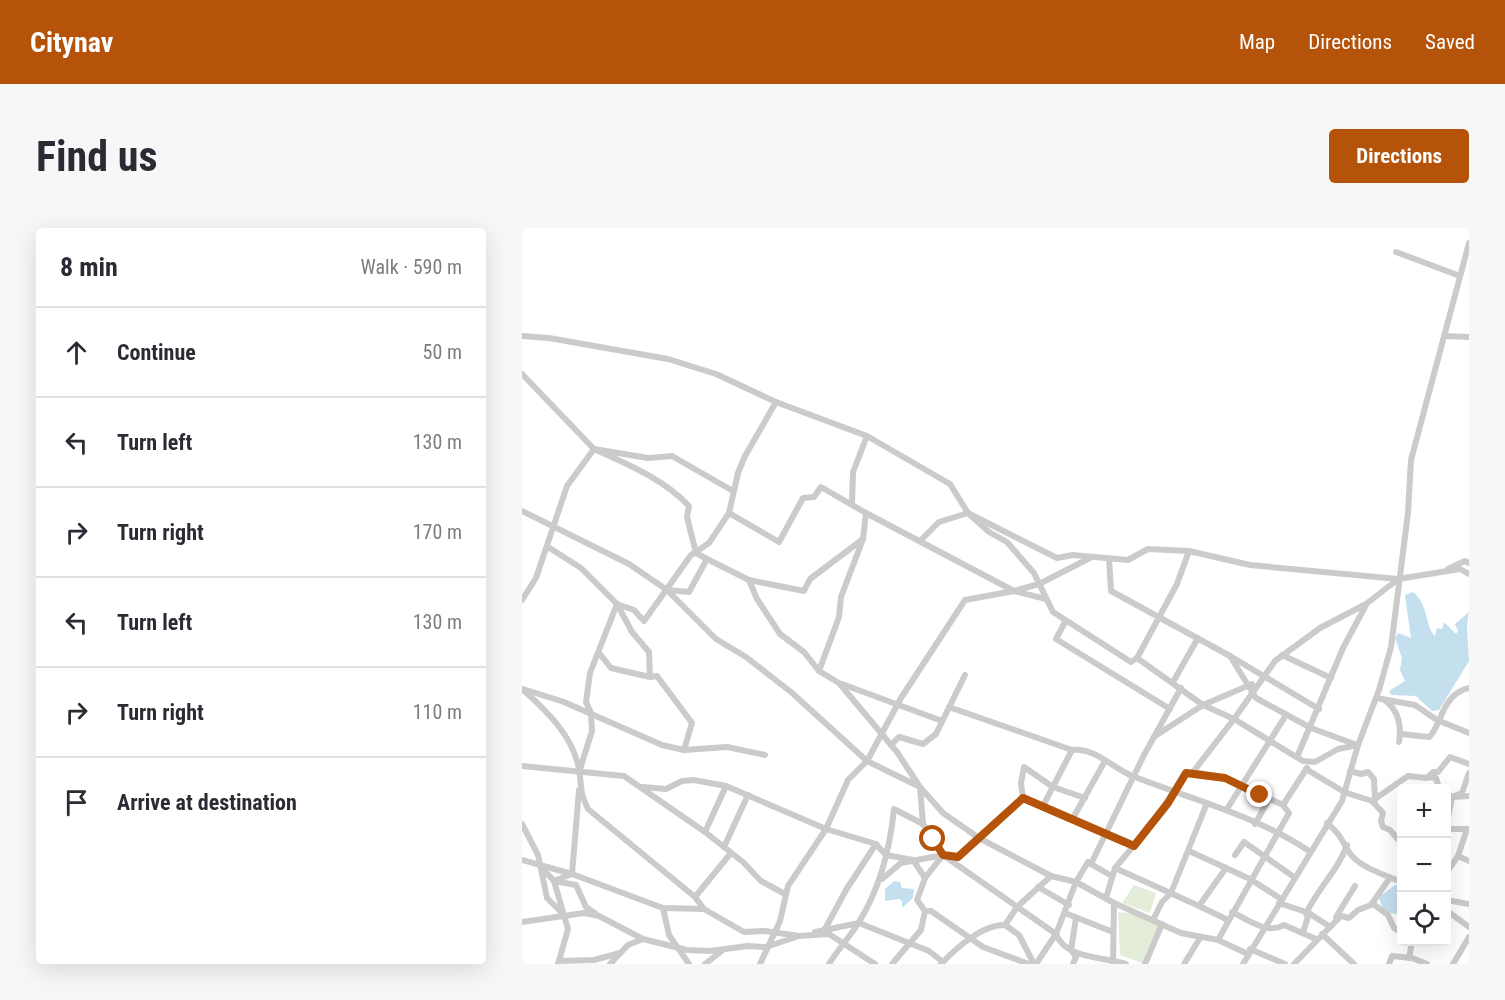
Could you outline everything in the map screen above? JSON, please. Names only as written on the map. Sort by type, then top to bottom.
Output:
[{"type":"street","points":[[1243,964],[1342,801],[1358,745],[1376,698],[1391,647],[1408,513],[1411,460],[1469,243]]},
{"type":"street","points":[[1396,252],[1460,276]]},
{"type":"street","points":[[522,336],[549,338],[668,359],[716,374],[776,402],[867,436],[950,484],[968,513],[989,531],[1007,542],[1034,573],[1053,612],[1065,622],[1131,662],[1137,658],[1177,584],[1189,551]]},
{"type":"street","points":[[1444,336],[1469,337]]},
{"type":"street","points":[[522,374],[594,449],[646,472],[689,506],[687,518],[696,553],[749,580],[804,591],[810,579],[863,539]]},
{"type":"street","points":[[617,604],[634,610],[644,621],[691,555],[718,532],[735,497],[733,491],[745,456],[776,402]]},
{"type":"street","points":[[852,503],[854,471],[867,436]]},
{"type":"street","points":[[594,449],[648,458],[672,456],[733,491]]},
{"type":"street","points":[[522,600],[536,578],[548,548],[567,486],[594,449]]},
{"type":"street","points":[[729,513],[779,542],[803,498],[814,497],[821,486],[866,513],[1014,591],[1046,598]]},
{"type":"street","points":[[522,511],[629,564],[667,590],[716,639],[746,657],[791,692],[867,761],[920,787]]},
{"type":"street","points":[[819,671],[839,617],[841,597],[863,539],[866,513]]},
{"type":"street","points":[[920,541],[939,522],[968,513],[1057,558],[1073,555],[1128,560],[1148,549],[1189,551],[1250,565],[1398,579],[1436,575],[1460,569],[1469,574]]},
{"type":"street","points":[[548,548],[581,568],[617,604],[632,632],[649,652],[650,677]]},
{"type":"street","points":[[1436,575],[1467,562],[1469,555]]},
{"type":"street","points":[[760,964],[785,905],[785,894],[798,870],[826,829],[848,780],[867,761],[897,706],[964,600],[1039,584],[1090,558]]},
{"type":"street","points":[[1109,558],[1111,591],[1230,656],[1319,709]]},
{"type":"street","points":[[667,590],[689,592],[707,559]]},
{"type":"street","points":[[1193,772],[1234,719],[1251,688],[1282,655],[1320,628],[1366,603],[1398,579]]},
{"type":"street","points":[[749,580],[757,599],[780,634],[804,652],[819,671],[839,683],[942,721]]},
{"type":"street","points":[[1297,758],[1366,603]]},
{"type":"street","points":[[572,874],[579,770],[592,730],[591,713],[586,702],[588,683],[617,604]]},
{"type":"street","points":[[1065,622],[1056,639],[1170,709]]},
{"type":"street","points":[[1173,682],[1198,638]]},
{"type":"street","points":[[600,654],[611,668],[650,677],[657,676],[692,723],[684,750]]},
{"type":"street","points":[[1282,655],[1331,678]]},
{"type":"street","points":[[1230,656],[1256,698],[1311,728],[1358,745]]},
{"type":"street","points":[[1137,658],[1203,705],[1234,719],[1297,758],[1310,761],[1338,749],[1358,745]]},
{"type":"street","points":[[891,745],[899,737],[923,744],[936,734],[965,675]]},
{"type":"street","points":[[839,683],[883,735],[920,787],[943,813],[979,838],[1051,876],[1076,882],[1114,903],[1162,924],[1200,938],[1218,940],[1285,964]]},
{"type":"street","points":[[1091,864],[1181,688]]},
{"type":"street","points":[[1155,736],[1203,705],[1251,688]]},
{"type":"street","points":[[1401,734],[1429,737],[1433,734],[1442,710],[1459,692],[1469,688]]},
{"type":"street","points":[[522,689],[535,691],[591,713],[654,742],[684,750],[727,747],[765,755]]},
{"type":"street","points":[[522,689],[543,707],[567,737],[579,770]]},
{"type":"street","points":[[1376,698],[1415,705],[1437,720],[1469,733]]},
{"type":"street","points":[[1384,700],[1396,711],[1401,734],[1400,742]]},
{"type":"street","points":[[949,707],[1072,750],[1082,749],[1134,776],[1227,809],[1255,824],[1279,833],[1309,852]]},
{"type":"street","points":[[1227,809],[1286,715]]},
{"type":"street","points":[[1043,806],[1072,750]]},
{"type":"street","points":[[1429,777],[1433,772],[1438,772],[1450,757],[1469,764]]},
{"type":"street","points":[[1072,818],[1105,761]]},
{"type":"street","points":[[1283,805],[1310,761]]},
{"type":"street","points":[[522,766],[624,776],[705,832],[761,881],[785,894]]},
{"type":"street","points":[[1023,798],[1021,783],[1024,767],[1053,787],[1085,798]]},
{"type":"street","points":[[1306,769],[1344,792],[1373,801],[1383,813],[1383,827],[1390,830],[1397,839]]},
{"type":"street","points":[[1350,771],[1361,774],[1368,772],[1374,779],[1373,801]]},
{"type":"street","points":[[1106,898],[1110,875],[1114,868],[1134,846],[1186,773],[1193,772],[1225,778],[1283,805],[1289,813],[1250,879],[1218,940]]},
{"type":"street","points":[[1452,797],[1462,793],[1469,773]]},
{"type":"street","points":[[1373,801],[1408,776],[1436,778],[1438,784]]},
{"type":"street","points":[[643,787],[666,789],[682,781],[694,780],[726,786],[826,829],[876,844],[886,855],[913,860],[925,878]]},
{"type":"street","points":[[705,832],[726,786]]},
{"type":"street","points":[[920,787],[922,824]]},
{"type":"street","points":[[579,790],[588,810],[695,897],[704,909],[744,932],[773,932],[799,936],[829,934],[875,964]]},
{"type":"street","points":[[724,847],[748,795]]},
{"type":"street","points":[[1452,797],[1469,796]]},
{"type":"street","points":[[1451,805],[1452,797]]},
{"type":"street","points":[[1023,798],[1134,846]]},
{"type":"street","points":[[879,881],[890,869],[901,863],[943,855],[958,857],[1023,798]]},
{"type":"street","points":[[1255,824],[1269,799]]},
{"type":"street","points":[[1153,920],[1162,902],[1171,893],[1207,803]]},
{"type":"street","points":[[829,964],[859,923],[879,881],[894,810],[922,824],[943,855],[1056,934],[1058,940],[1076,957],[1073,964]]},
{"type":"street","points":[[1327,823],[1339,832],[1349,853],[1389,879],[1397,881]]},
{"type":"street","points":[[522,824],[538,855],[547,898],[565,915]]},
{"type":"street","points":[[1451,829],[1468,829],[1458,856],[1451,866]]},
{"type":"street","points":[[1235,855],[1244,842],[1294,877]]},
{"type":"street","points":[[825,929],[846,890],[876,844]]},
{"type":"street","points":[[1303,932],[1308,917],[1306,914],[1343,857],[1347,845]]},
{"type":"street","points":[[1189,851],[1250,879],[1280,901],[1306,914],[1309,913],[1330,927]]},
{"type":"street","points":[[695,897],[730,853]]},
{"type":"street","points":[[892,964],[912,943],[924,923],[925,911],[917,900],[925,878],[943,855]]},
{"type":"street","points":[[1458,856],[1469,861]]},
{"type":"street","points":[[522,860],[572,874],[663,908],[704,909]]},
{"type":"street","points":[[554,881],[576,885],[586,907],[599,915],[643,939],[676,948],[723,950],[748,946],[766,947],[825,929],[859,923],[929,951],[942,963],[970,939],[996,924],[1005,925],[1019,935],[1035,964],[1056,934],[1076,882],[1088,861],[1110,875]]},
{"type":"street","points":[[539,865],[554,881],[568,929],[559,963],[594,960],[620,952],[643,939]]},
{"type":"street","points":[[1114,868],[1228,920]]},
{"type":"street","points":[[1199,906],[1226,868]]},
{"type":"street","points":[[554,881],[572,874]]},
{"type":"street","points":[[1005,925],[1017,907],[1051,876]]},
{"type":"street","points":[[1294,964],[1341,916],[1349,918],[1372,903],[1389,879]]},
{"type":"street","points":[[1330,927],[1355,886]]},
{"type":"street","points":[[1038,887],[1069,905]]},
{"type":"street","points":[[1451,901],[1469,904]]},
{"type":"street","points":[[1114,903],[1114,962]]},
{"type":"street","points":[[1372,903],[1388,915],[1397,930]]},
{"type":"street","points":[[663,908],[669,935],[689,964]]},
{"type":"street","points":[[925,911],[931,911],[989,950],[1029,964]]},
{"type":"street","points":[[1232,912],[1263,928],[1279,928],[1284,925],[1319,937],[1354,964]]},
{"type":"street","points":[[1065,913],[1113,932]]},
{"type":"street","points":[[1451,914],[1469,927]]},
{"type":"street","points":[[522,922],[565,915],[599,915]]},
{"type":"street","points":[[1071,950],[1076,918]]},
{"type":"street","points":[[1145,964],[1162,924]]},
{"type":"street","points":[[1453,964],[1469,937]]},
{"type":"street","points":[[1187,963],[1200,938]]},
{"type":"street","points":[[705,964],[723,950]]},
{"type":"street","points":[[1071,950],[1094,958],[1126,964]]},
{"type":"street","points":[[610,964],[620,952]]},
{"type":"street","points":[[1389,964],[1392,956],[1427,964]]},
{"type":"green space","points":[[1134,885],[1156,893],[1150,913],[1122,903]]},
{"type":"green space","points":[[1118,912],[1136,914],[1159,924],[1142,963],[1120,955]]},
{"type":"water","points":[[1413,592],[1422,603],[1435,636],[1437,628],[1442,629],[1444,622],[1456,634],[1458,631],[1455,624],[1469,612],[1467,626],[1469,661],[1439,710],[1432,711],[1416,696],[1391,695],[1389,691],[1405,681],[1400,670],[1402,658],[1395,638],[1398,633],[1411,638],[1405,595]]},
{"type":"water","points":[[894,881],[900,882],[902,888],[914,889],[913,898],[902,908],[902,901],[899,899],[885,901],[885,889]]},
{"type":"water","points":[[1397,885],[1397,913],[1384,909],[1379,897]]},
{"type":"route","points":[[933,839],[943,855],[958,857],[1023,798],[1095,827],[1134,846],[1168,803],[1186,773],[1193,772],[1225,778],[1260,795]]}]
